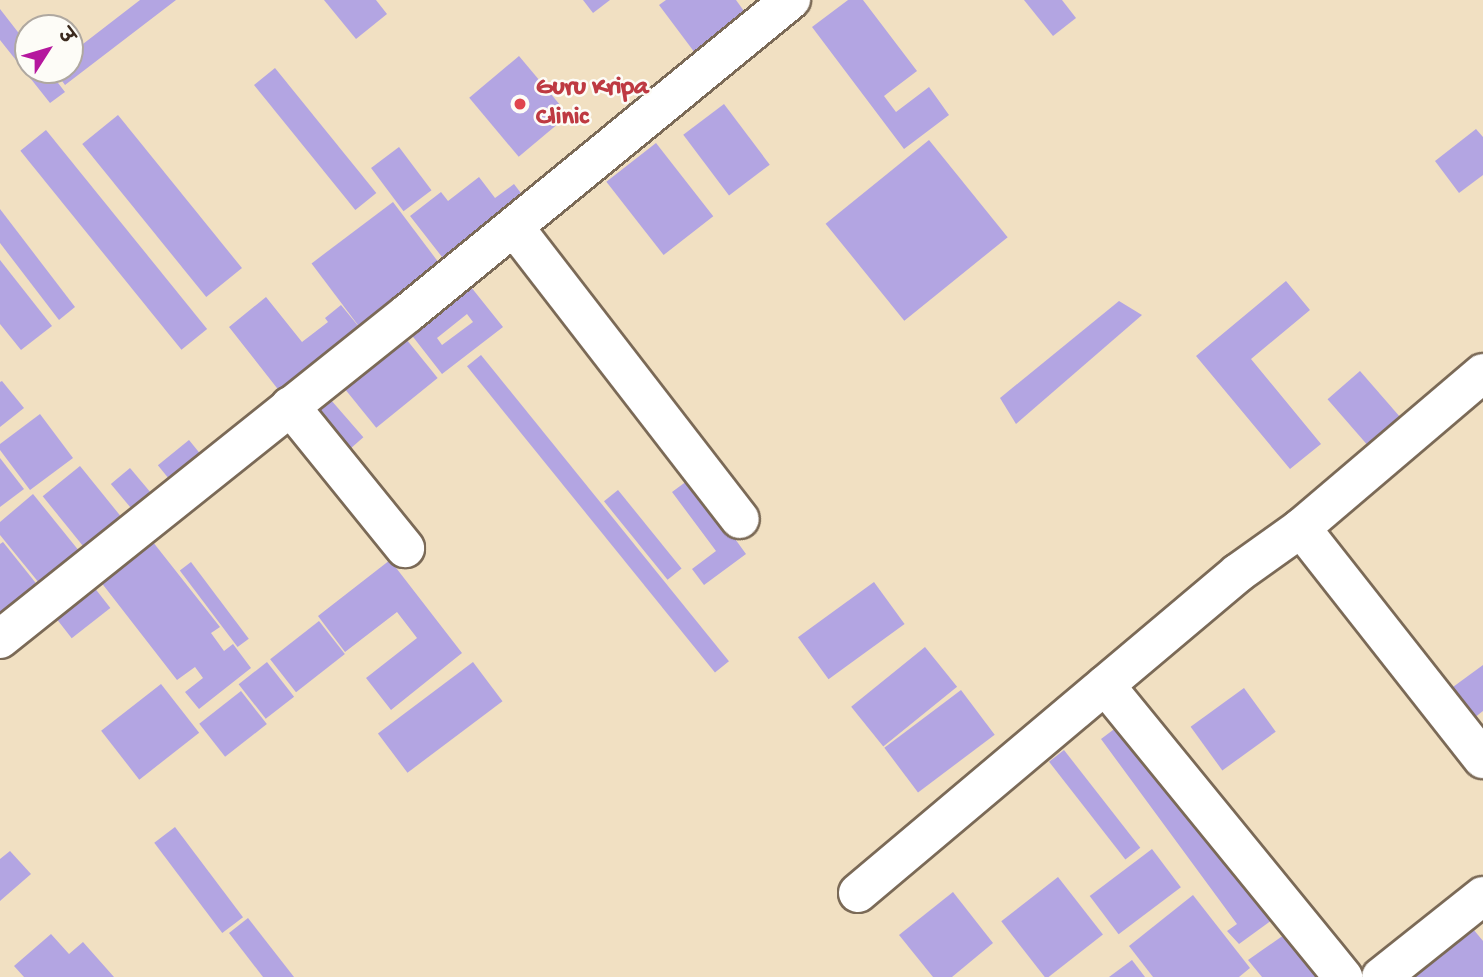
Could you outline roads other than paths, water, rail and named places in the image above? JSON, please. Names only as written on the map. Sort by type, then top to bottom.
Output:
[{"type":"street","points":[[0,639],[514,227],[774,5]]},
{"type":"street","points":[[514,227],[740,519]]},
{"type":"street","points":[[858,893],[1238,573],[1301,528],[1483,373]]},
{"type":"street","points":[[290,406],[405,548]]},
{"type":"street","points":[[1301,528],[1483,759]]},
{"type":"street","points":[[1105,685],[1343,977]]},
{"type":"street","points":[[1381,977],[1483,896]]},
{"type":"place","name":"Guru Kripa Clinic","points":[[520,104]]}]
